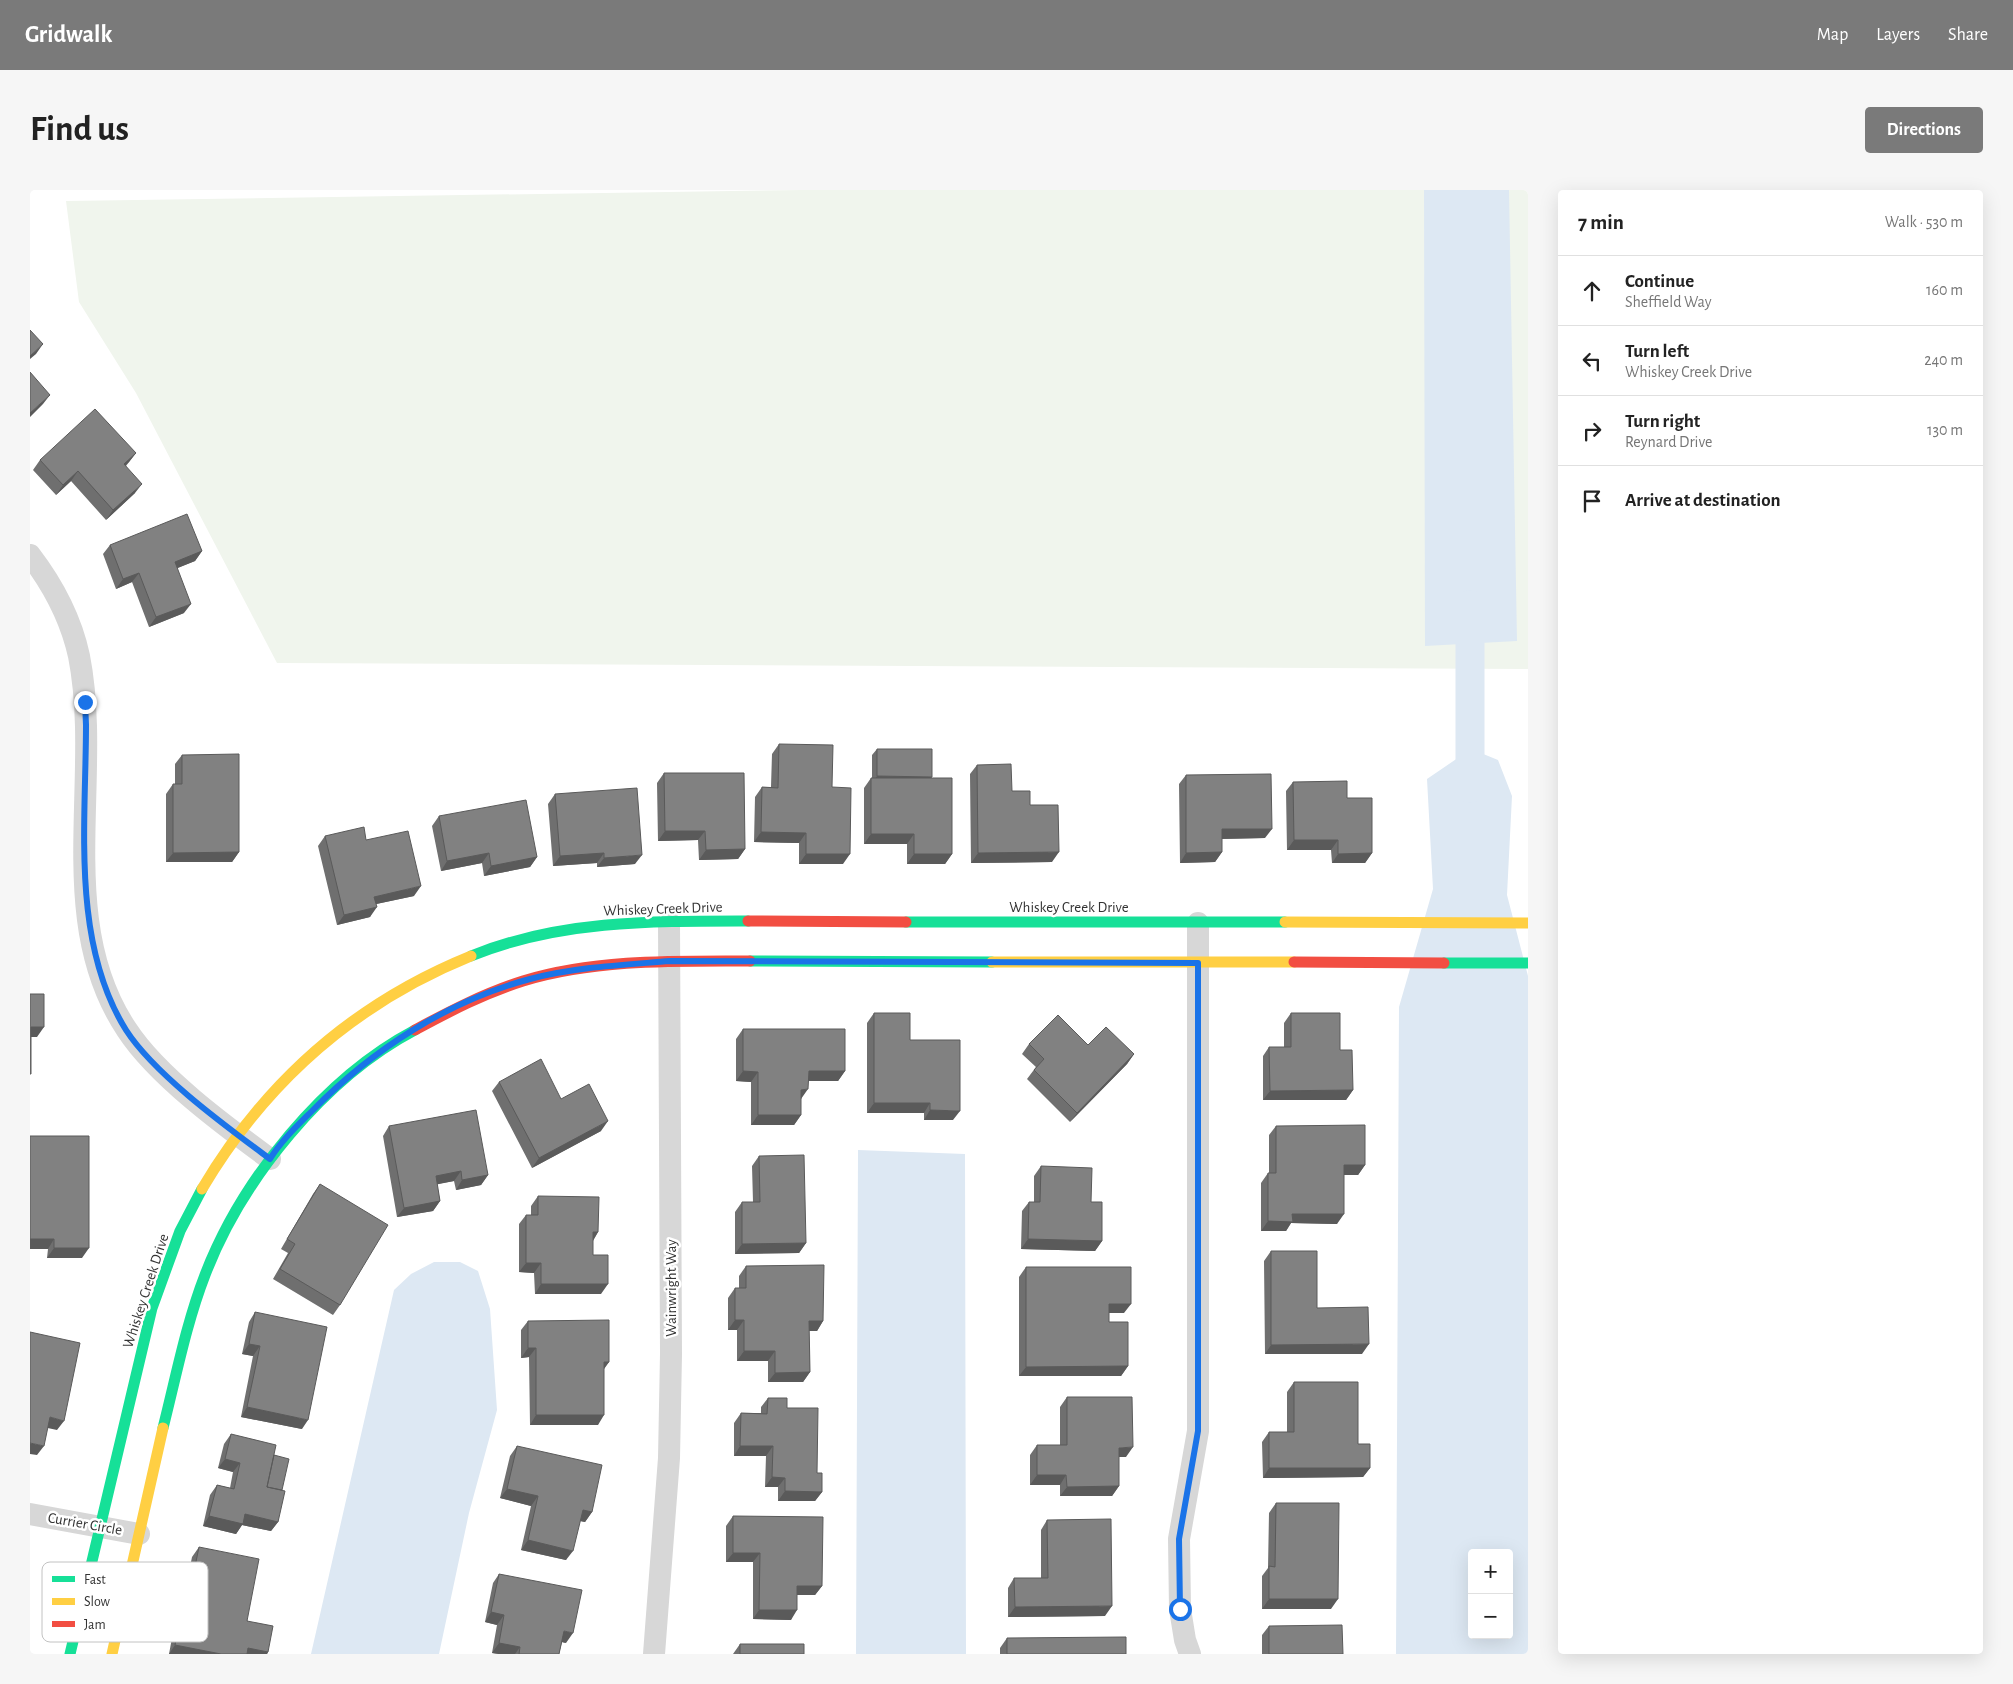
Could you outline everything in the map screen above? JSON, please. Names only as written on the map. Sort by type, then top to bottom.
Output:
[{"type":"street","points":[[30,555],[46,576],[66,614],[78,655],[86,725],[86,888],[89,927],[97,965],[110,1000],[127,1030],[148,1057],[237,1134],[270,1159]]},
{"type":"street","name":"Whiskey Creek Drive","points":[[92,1562],[140,1353],[166,1266],[204,1185],[237,1134],[281,1082],[346,1025],[375,1005],[437,971],[503,944],[571,928],[640,922],[1528,923]]},
{"type":"street","name":"Wainwright Way","points":[[654,1654],[670,1439],[672,1354],[669,922]]},
{"type":"street","points":[[1190,1654],[1185,1640],[1180,1609],[1179,1539],[1198,1431],[1198,923]]},
{"type":"street","points":[[133,1562],[169,1404],[202,1283],[241,1203],[270,1159],[293,1130],[338,1084],[387,1045],[454,1009],[530,979],[599,966],[670,961],[1528,963]]},
{"type":"street","name":"Currier Circle","points":[[30,1514],[140,1534]]},
{"type":"shaded area","points":[[803,190],[1528,190],[1528,669],[277,663],[136,393],[79,302],[66,201]]},
{"type":"shaded area","points":[[1424,190],[1509,190],[1517,641],[1425,646]]},
{"type":"shaded area","points":[[1471,749],[1498,760],[1512,796],[1507,895],[1528,976],[1528,1654],[1396,1654],[1399,1007],[1433,889],[1427,779]]},
{"type":"shaded area","points":[[858,1150],[965,1154],[966,1654],[856,1654]]},
{"type":"shaded area","points":[[434,1262],[460,1262],[478,1271],[490,1309],[497,1410],[469,1513],[439,1654],[311,1654],[394,1290],[411,1274]]},
{"type":"building","points":[[30,330],[43,344],[30,356]]},
{"type":"building","points":[[30,372],[50,395],[30,413]]},
{"type":"building","points":[[95,409],[136,453],[124,464],[142,484],[113,510],[78,471],[63,485],[40,460]]},
{"type":"building","points":[[187,514],[202,551],[175,562],[191,604],[156,617],[139,573],[123,579],[110,545]]},
{"type":"building","points":[[779,744],[833,745],[832,787],[851,788],[850,854],[806,854],[806,833],[761,832],[762,787],[778,788]]},
{"type":"building","points":[[877,749],[932,749],[932,777],[877,776]]},
{"type":"building","points":[[239,754],[239,852],[173,853],[173,784],[182,784],[182,755]]},
{"type":"building","points":[[1011,764],[1012,791],[1030,791],[1030,805],[1058,805],[1059,852],[978,853],[977,765]]},
{"type":"building","points":[[664,773],[744,773],[745,849],[706,850],[705,831],[665,831]]},
{"type":"building","points":[[1271,774],[1272,829],[1222,829],[1222,852],[1186,853],[1186,775]]},
{"type":"building","points":[[871,778],[952,778],[952,854],[914,854],[914,834],[871,834]]},
{"type":"building","points":[[1347,781],[1347,798],[1372,798],[1372,853],[1338,854],[1338,840],[1294,840],[1293,782]]},
{"type":"building","points":[[637,788],[642,855],[604,858],[604,853],[560,856],[555,794]]},
{"type":"building","points":[[526,800],[537,857],[491,866],[489,853],[447,861],[439,816]]},
{"type":"building","points":[[364,827],[366,840],[408,831],[421,886],[374,897],[377,907],[344,915],[325,836]]},
{"type":"building","points":[[30,994],[44,994],[44,1027],[31,1027],[31,1074],[30,1074]]},
{"type":"building","points":[[874,1013],[910,1013],[910,1040],[960,1040],[960,1111],[930,1110],[930,1103],[874,1103]]},
{"type":"building","points":[[1291,1013],[1340,1013],[1340,1050],[1352,1050],[1353,1090],[1270,1091],[1269,1047],[1291,1047]]},
{"type":"building","points":[[1058,1015],[1088,1045],[1106,1027],[1134,1054],[1077,1113],[1034,1070],[1044,1059],[1029,1044]]},
{"type":"building","points":[[743,1029],[845,1029],[845,1071],[809,1071],[808,1089],[801,1090],[801,1115],[758,1115],[758,1072],[743,1071]]},
{"type":"building","points":[[541,1059],[561,1099],[589,1084],[608,1121],[539,1158],[499,1082]]},
{"type":"building","points":[[476,1110],[488,1175],[462,1180],[461,1171],[436,1176],[440,1201],[404,1208],[389,1126]]},
{"type":"building","points":[[1365,1125],[1365,1165],[1344,1165],[1344,1214],[1292,1214],[1293,1222],[1268,1221],[1268,1173],[1276,1173],[1276,1126]]},
{"type":"building","points":[[30,1136],[89,1136],[89,1248],[54,1248],[54,1239],[30,1239]]},
{"type":"building","points":[[804,1155],[806,1243],[742,1244],[742,1202],[760,1202],[759,1156]]},
{"type":"building","points":[[1041,1166],[1092,1168],[1091,1202],[1102,1202],[1102,1241],[1028,1239],[1029,1202],[1040,1202]]},
{"type":"building","points":[[320,1184],[388,1225],[340,1305],[280,1269],[295,1244],[287,1239]]},
{"type":"building","points":[[538,1196],[599,1197],[598,1232],[593,1232],[593,1255],[608,1255],[608,1284],[541,1284],[541,1263],[526,1263],[526,1215],[538,1215]]},
{"type":"building","points":[[1271,1251],[1317,1251],[1317,1308],[1368,1307],[1369,1344],[1271,1345]]},
{"type":"building","points":[[824,1265],[823,1321],[809,1321],[810,1372],[775,1373],[775,1351],[744,1351],[744,1320],[735,1320],[735,1288],[746,1288],[746,1266]]},
{"type":"building","points":[[1026,1267],[1131,1267],[1131,1304],[1109,1304],[1109,1322],[1128,1322],[1128,1366],[1026,1367]]},
{"type":"building","points":[[255,1312],[327,1327],[308,1420],[247,1407],[260,1346],[249,1344]]},
{"type":"building","points":[[609,1320],[609,1362],[604,1362],[604,1415],[536,1415],[536,1348],[528,1348],[528,1321]]},
{"type":"building","points":[[30,1332],[80,1343],[64,1421],[50,1417],[44,1446],[30,1443]]},
{"type":"building","points":[[1294,1382],[1358,1382],[1358,1444],[1370,1444],[1370,1468],[1269,1468],[1269,1432],[1294,1432]]},
{"type":"building","points":[[1067,1397],[1132,1397],[1133,1447],[1119,1448],[1119,1486],[1067,1487],[1066,1475],[1037,1475],[1037,1445],[1067,1445]]},
{"type":"building","points":[[768,1398],[787,1398],[787,1408],[818,1408],[817,1473],[822,1473],[822,1492],[785,1491],[785,1478],[772,1477],[773,1446],[740,1446],[741,1413],[767,1414]]},
{"type":"building","points":[[231,1434],[276,1445],[267,1487],[285,1491],[278,1522],[245,1514],[243,1524],[209,1516],[217,1485],[234,1489],[240,1463],[225,1459]]},
{"type":"building","points":[[517,1446],[602,1465],[592,1512],[583,1510],[573,1551],[528,1540],[538,1496],[507,1489]]},
{"type":"building","points":[[274,1455],[289,1459],[282,1490],[267,1487]]},
{"type":"building","points":[[1276,1503],[1339,1503],[1338,1599],[1269,1599],[1269,1566],[1275,1567]]},
{"type":"building","points":[[733,1516],[823,1517],[822,1586],[797,1586],[797,1610],[759,1610],[760,1553],[733,1553]]},
{"type":"building","points":[[1111,1519],[1112,1606],[1015,1607],[1014,1578],[1048,1578],[1047,1520]]},
{"type":"building","points":[[199,1547],[259,1559],[247,1621],[273,1626],[268,1652],[248,1648],[247,1654],[221,1654],[175,1645],[176,1642],[208,1642],[208,1562],[196,1562]]},
{"type":"building","points":[[499,1574],[582,1590],[573,1633],[564,1631],[559,1654],[519,1654],[520,1647],[499,1643],[504,1615],[491,1612]]},
{"type":"building","points":[[1342,1625],[1343,1654],[1269,1654],[1269,1626]]},
{"type":"building","points":[[1126,1637],[1126,1654],[1007,1654],[1007,1638]]},
{"type":"building","points":[[740,1644],[804,1644],[804,1654],[740,1654]]},
{"type":"waterway","points":[[1470,605],[1470,788]]},
{"type":"traffic: fast","points":[[471,956],[504,944],[538,935],[573,929],[678,921],[748,921]]},
{"type":"traffic: fast","points":[[906,922],[1285,922]]},
{"type":"traffic: fast","points":[[750,961],[992,962]]},
{"type":"traffic: fast","points":[[1444,963],[1528,963]]},
{"type":"traffic: fast","points":[[163,1428],[198,1294],[221,1239],[241,1203],[264,1168],[290,1134],[318,1103],[381,1050],[415,1030]]},
{"type":"traffic: fast","points":[[92,1562],[152,1308],[180,1231],[202,1189]]},
{"type":"traffic: fast","points":[[70,1654],[73,1642]]},
{"type":"traffic: slow","points":[[1285,922],[1528,923]]},
{"type":"traffic: slow","points":[[202,1189],[227,1150],[255,1114],[285,1080],[317,1050],[352,1022],[389,997],[429,975],[471,956]]},
{"type":"traffic: slow","points":[[992,962],[1294,962]]},
{"type":"traffic: slow","points":[[133,1562],[163,1428]]},
{"type":"traffic: slow","points":[[112,1654],[115,1642]]},
{"type":"traffic: jam","points":[[748,921],[906,922]]},
{"type":"traffic: jam","points":[[415,1030],[495,991],[550,974],[607,965],[635,963],[750,961]]},
{"type":"traffic: jam","points":[[1294,962],[1444,963]]},
{"type":"route","points":[[85,702],[86,888],[89,927],[97,965],[110,1000],[127,1030],[148,1057],[237,1134],[270,1159],[293,1130],[338,1084],[387,1045],[414,1029],[471,1001],[530,979],[599,966],[670,961],[1198,963],[1198,1431],[1179,1539],[1180,1609]]}]
